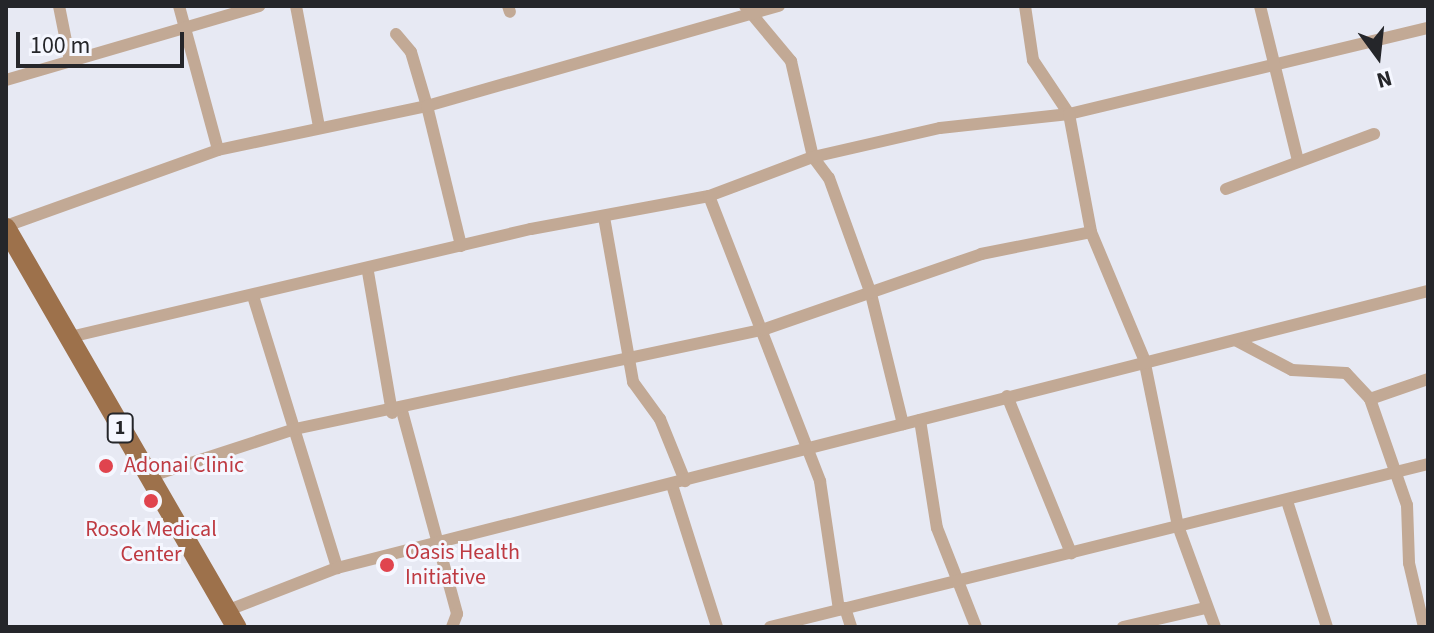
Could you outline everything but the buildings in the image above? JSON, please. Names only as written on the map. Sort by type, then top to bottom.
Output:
[{"type":"main road","name":"1","points":[[6,227],[231,619]]},
{"type":"street","points":[[59,6],[70,61]]},
{"type":"street","points":[[179,6],[218,150]]},
{"type":"street","points":[[6,80],[259,6]]},
{"type":"street","points":[[296,6],[319,127]]},
{"type":"street","points":[[6,227],[218,150],[427,106],[747,10],[779,6]]},
{"type":"street","points":[[1025,6],[1033,60],[1069,114],[1091,232],[1144,359],[1178,526],[1205,608],[1215,627]]},
{"type":"street","points":[[1260,6],[1298,161]]},
{"type":"street","points":[[747,10],[791,61],[813,157],[829,178],[871,294],[903,424]]},
{"type":"street","points":[[70,337],[368,272],[461,246],[709,196],[813,157],[940,128],[1069,114],[1275,62],[1428,28]]},
{"type":"street","points":[[396,34],[411,52],[461,246]]},
{"type":"street","points":[[1226,189],[1374,134]]},
{"type":"street","points":[[709,196],[765,329],[820,481],[842,609],[851,627]]},
{"type":"street","points":[[604,217],[628,361],[685,481]]},
{"type":"street","points":[[148,477],[295,429],[397,412],[765,329],[981,254],[1091,232]]},
{"type":"street","points":[[368,272],[397,412],[457,614],[453,627]]},
{"type":"street","points":[[231,619],[337,568],[808,452],[1144,359],[1237,341],[1428,291]]},
{"type":"street","points":[[253,296],[337,568]]},
{"type":"street","points":[[1237,341],[1292,370],[1346,373],[1370,399],[1396,470],[1424,627]]},
{"type":"street","points":[[1370,399],[1428,379]]},
{"type":"street","points":[[1007,396],[1071,553]]},
{"type":"street","points":[[920,420],[937,528],[976,627]]},
{"type":"street","points":[[770,627],[1428,464]]},
{"type":"street","points":[[672,485],[717,627]]},
{"type":"street","points":[[1287,501],[1327,627]]},
{"type":"street","points":[[1123,627],[1205,608]]},
{"type":"place","name":"Adonai Clinic","points":[[106,466]]},
{"type":"place","name":"Rosok Medical Center","points":[[151,501]]},
{"type":"place","name":"Oasis Health Initiative","points":[[387,565]]}]
